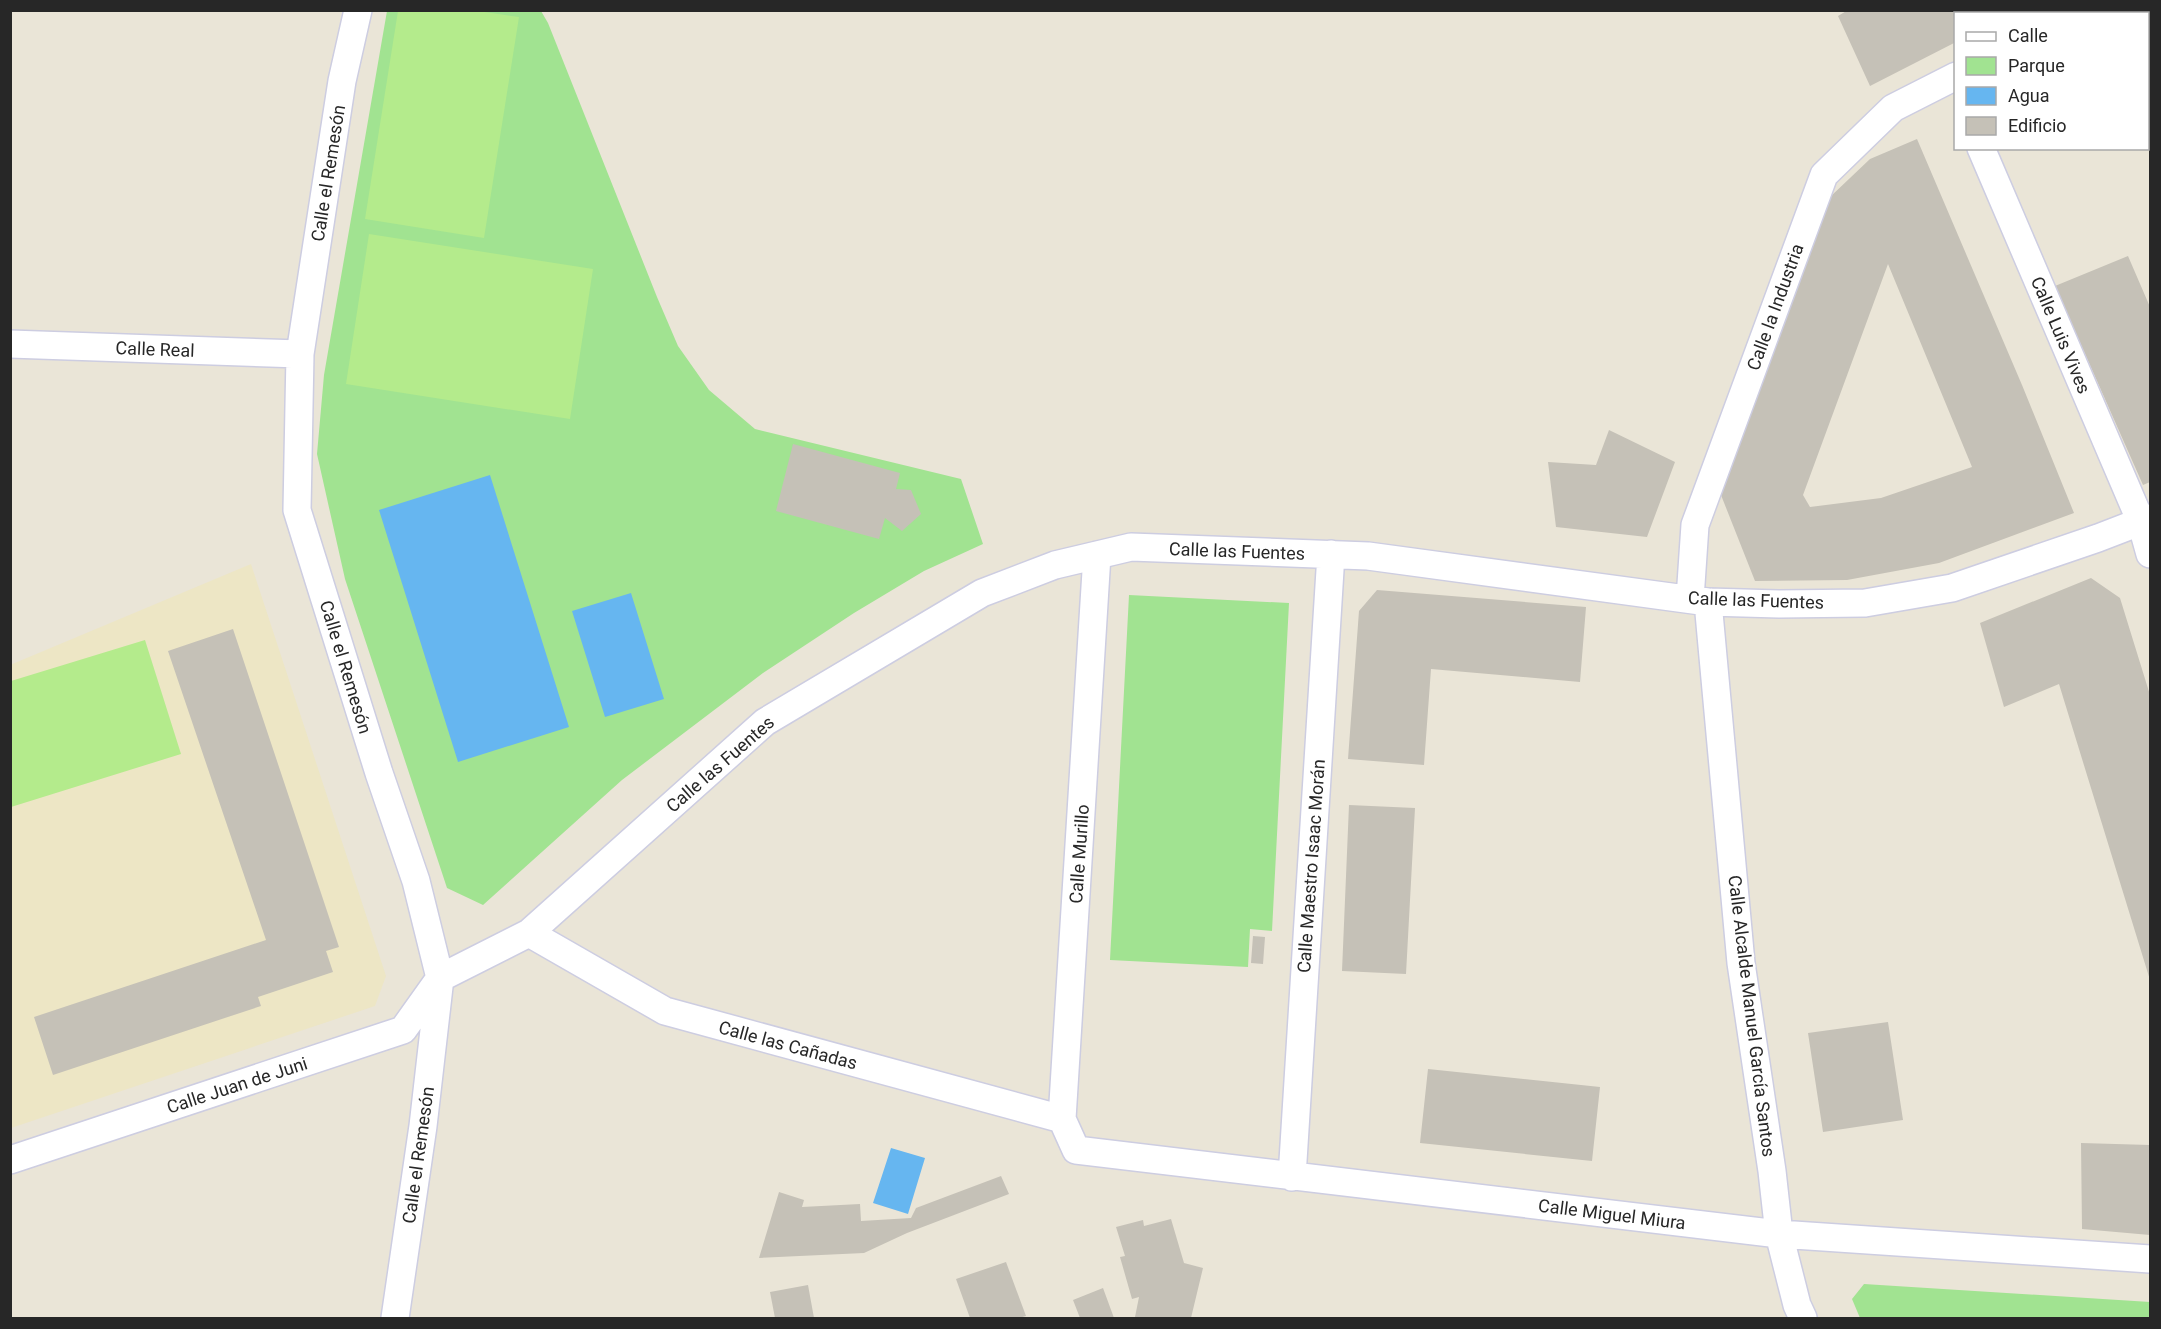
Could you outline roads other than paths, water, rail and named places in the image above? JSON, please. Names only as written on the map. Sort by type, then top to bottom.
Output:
[{"type":"street","name":"Calle el Remesón","points":[[358,10],[342,81],[300,354],[297,510],[379,773],[416,881],[440,978],[423,1126],[394,1318]]},
{"type":"street","name":"Calle la Industria","points":[[1699,600],[1695,525],[1824,175],[1893,108],[1954,78]]},
{"type":"street","name":"Calle Luis Vives","points":[[1982,150],[2146,520],[2151,554]]},
{"type":"street","name":"Calle Real","points":[[10,344],[300,354]]},
{"type":"street","name":"Calle las Fuentes","points":[[440,978],[529,933],[765,722],[982,593],[1055,565],[1131,547],[1331,554],[1368,556],[1699,600],[1779,604],[1865,603],[1952,588],[2146,520]]},
{"type":"street","name":"Calle Maestro Isaac Morán","points":[[1292,1177],[1331,554]]},
{"type":"street","name":"Calle Murillo","points":[[1076,1150],[1062,1119],[1098,555]]},
{"type":"street","name":"Calle Alcalde Manuel García Santos","points":[[1699,600],[1741,963],[1772,1171],[1779,1234],[1797,1305],[1803,1318]]},
{"type":"street","name":"Calle las Cañadas","points":[[529,933],[665,1011],[1062,1119]]},
{"type":"street","name":"Calle Juan de Juni","points":[[10,1160],[403,1030],[440,978]]},
{"type":"street","name":"Calle Miguel Miura","points":[[1076,1150],[1779,1234],[2151,1259]]},
{"type":"water","points":[[490,475],[569,727],[458,762],[379,510]]},
{"type":"water","points":[[631,593],[664,699],[605,717],[572,611]]},
{"type":"water","points":[[891,1148],[925,1158],[908,1214],[873,1203]]}]
